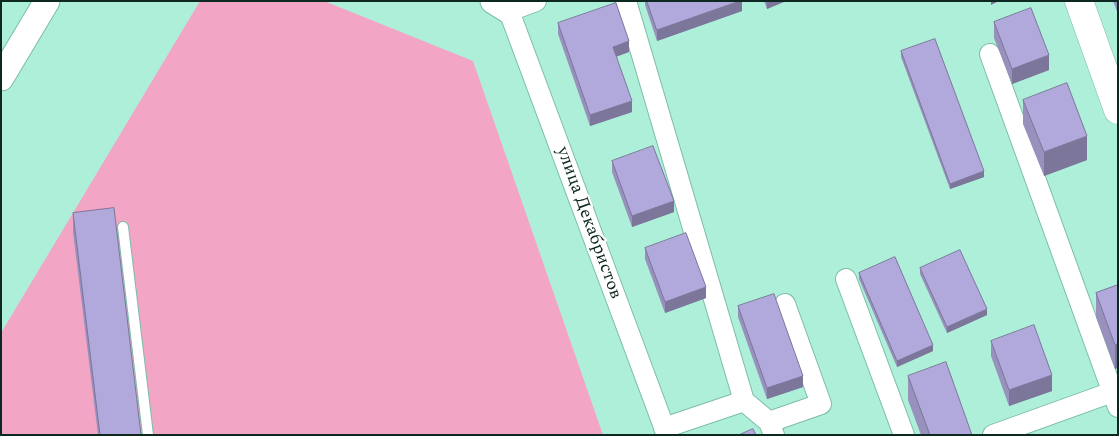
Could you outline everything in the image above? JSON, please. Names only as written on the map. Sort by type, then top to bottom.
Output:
[{"type":"main road","points":[[1079,1],[1118,110]]},
{"type":"street","points":[[1,78],[47,1]]},
{"type":"street","points":[[501,6],[536,1]]},
{"type":"street","points":[[626,1],[744,401],[771,429],[821,404],[785,304]]},
{"type":"street","name":"улица Декабристов","points":[[501,6],[666,432]]},
{"type":"street","points":[[990,54],[1116,397],[992,435]]},
{"type":"street","points":[[846,279],[904,435]]},
{"type":"street","points":[[666,432],[744,401]]},
{"type":"lane","points":[[123,228],[148,435]]},
{"type":"shaded area","points":[[200,1],[324,1],[473,61],[603,435],[1,435],[1,333]]},
{"type":"building","points":[[647,1],[740,1],[657,30]]},
{"type":"building","points":[[616,3],[629,41],[613,47],[632,101],[590,115],[558,23]]},
{"type":"building","points":[[1031,8],[1049,55],[1012,69],[994,22]]},
{"type":"building","points":[[935,39],[984,171],[950,184],[901,51]]},
{"type":"building","points":[[1067,83],[1087,136],[1044,152],[1023,100]]},
{"type":"building","points":[[653,146],[674,201],[632,216],[612,161]]},
{"type":"building","points":[[114,208],[141,435],[100,435],[73,213]]},
{"type":"building","points":[[686,233],[706,287],[665,302],[645,248]]},
{"type":"building","points":[[960,250],[987,309],[947,327],[920,268]]},
{"type":"building","points":[[895,257],[933,345],[897,361],[859,273]]},
{"type":"building","points":[[1118,285],[1118,344],[1115,345],[1096,293]]},
{"type":"building","points":[[774,294],[803,376],[767,388],[738,306]]},
{"type":"building","points":[[1034,325],[1052,375],[1009,390],[991,341]]},
{"type":"building","points":[[946,362],[972,435],[930,435],[908,376]]},
{"type":"building","points":[[753,429],[756,435],[739,435]]}]
